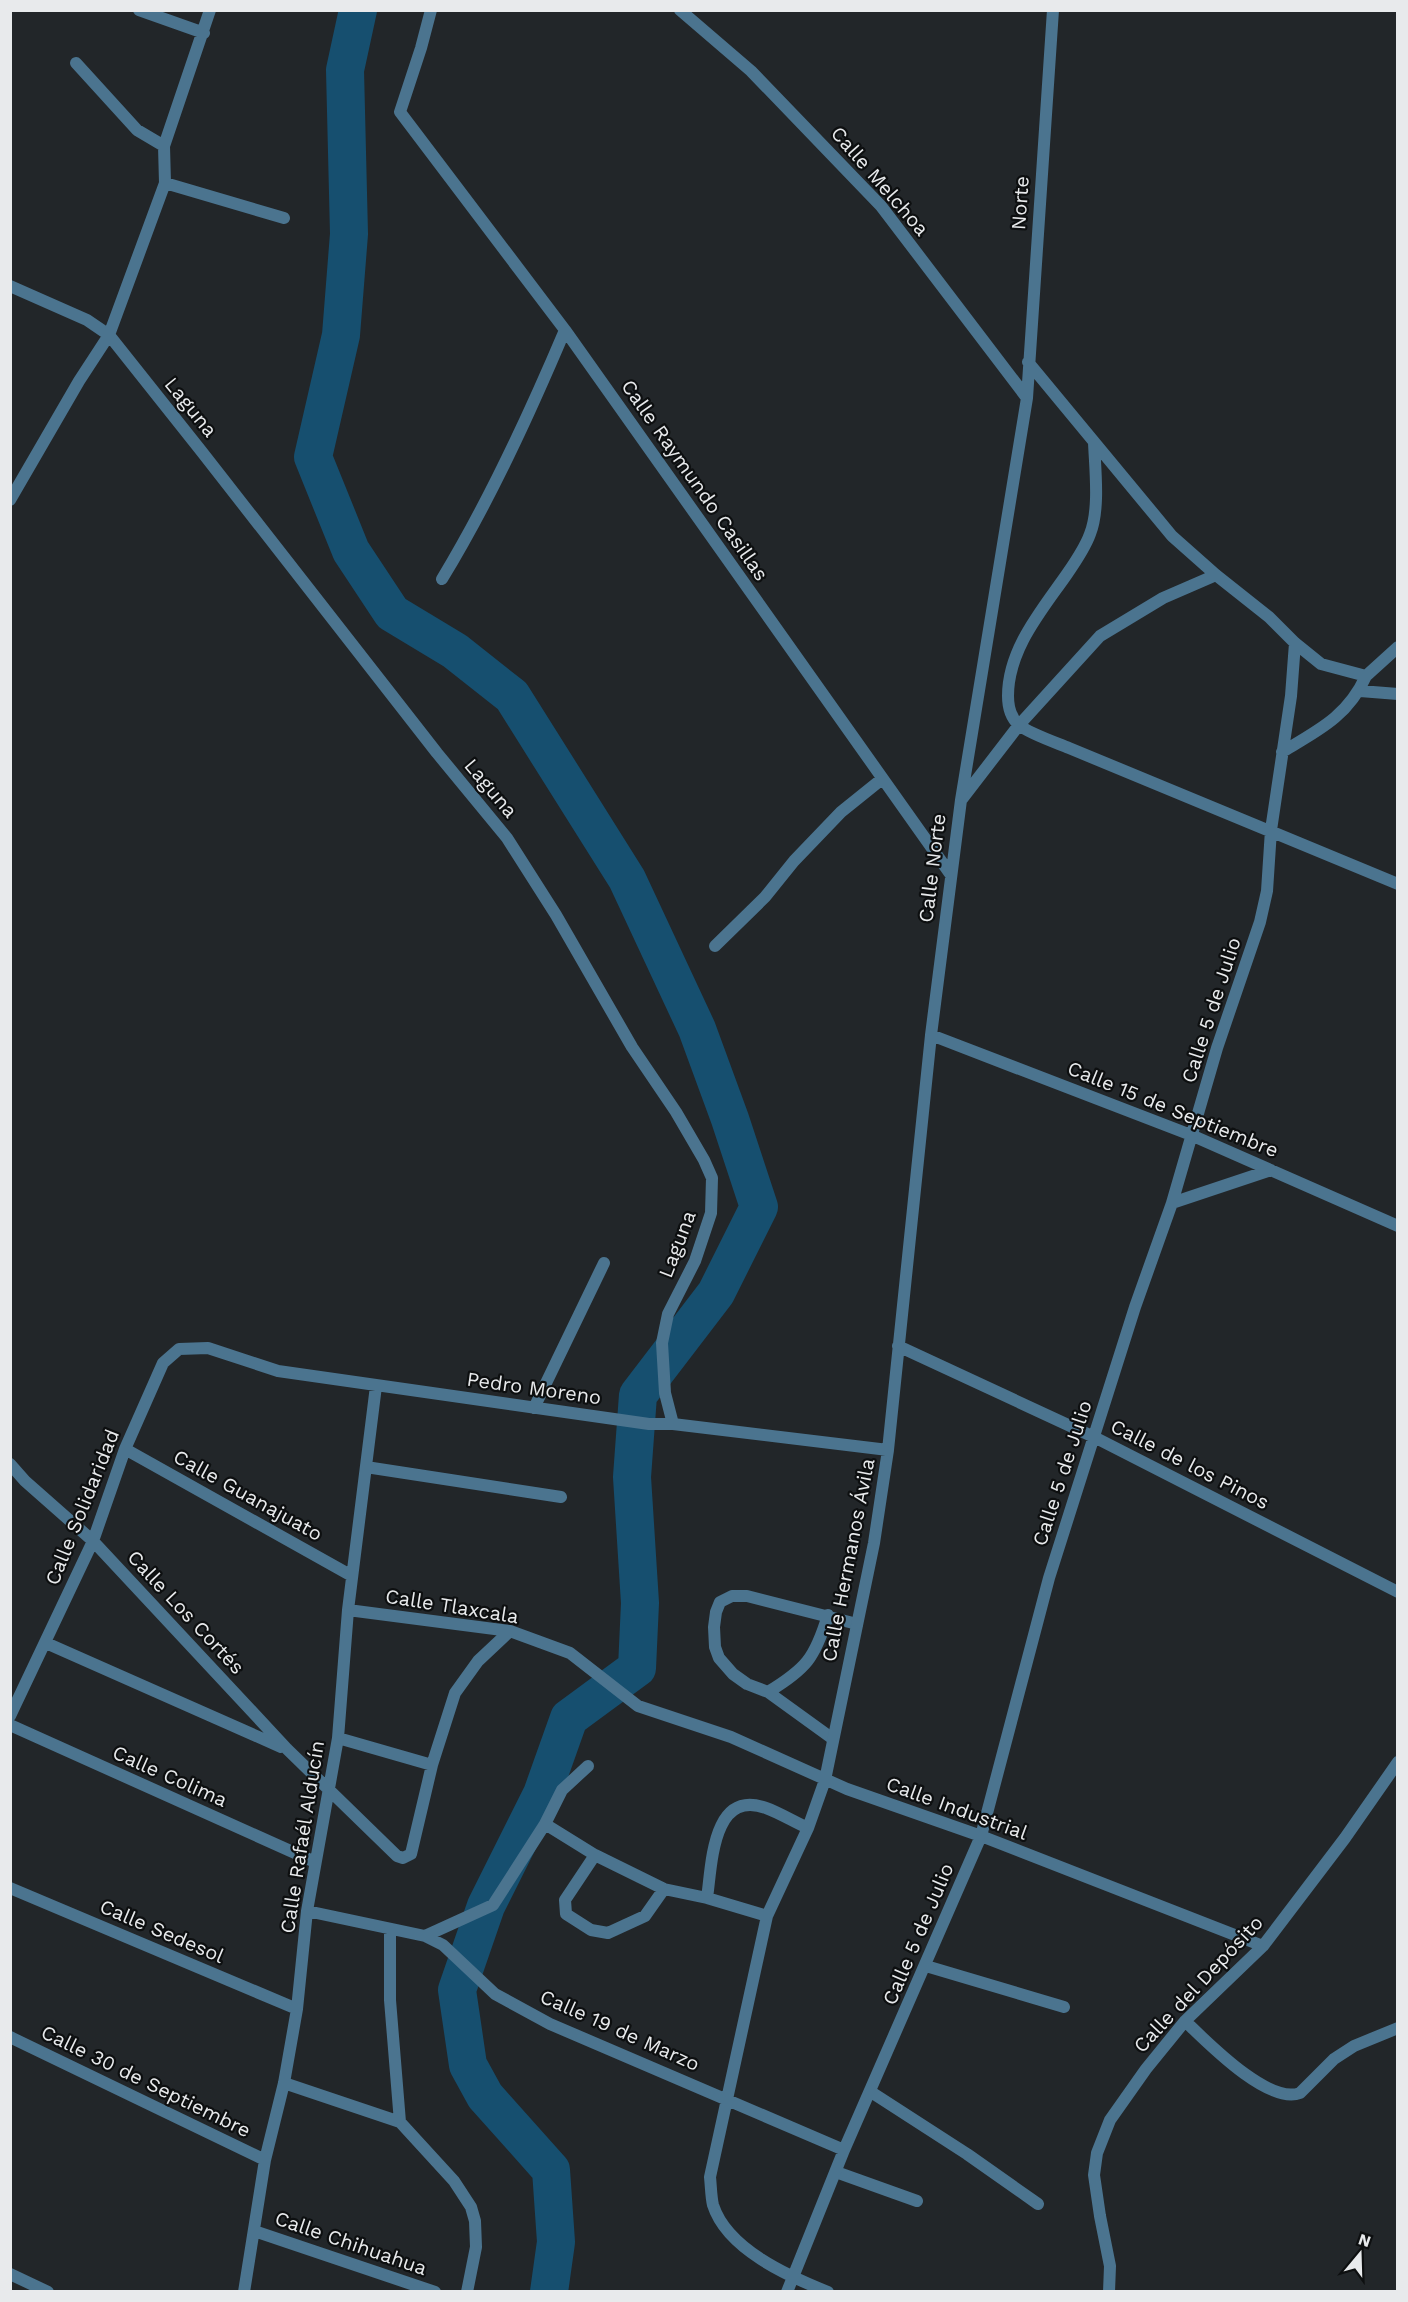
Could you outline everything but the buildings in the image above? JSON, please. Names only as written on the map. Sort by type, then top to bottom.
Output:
[{"type":"street","points":[[139,10],[204,33]]},
{"type":"street","points":[[10,500],[79,381],[109,335],[165,183],[164,146],[210,10]]},
{"type":"street","name":"Calle Raymundo Casillas","points":[[430,10],[421,48],[400,112],[565,330],[951,875]]},
{"type":"street","name":"Calle Melchoa","points":[[680,10],[751,71],[881,206],[1027,398]]},
{"type":"street","name":"Norte","points":[[1027,398],[1053,10]]},
{"type":"street","points":[[76,63],[137,130],[164,146]]},
{"type":"street","points":[[165,183],[284,218]]},
{"type":"street","name":"Laguna","points":[[10,286],[87,320],[109,335],[437,753],[507,838],[556,915],[632,1047],[676,1112],[704,1160],[712,1178],[711,1213],[695,1261],[668,1314],[662,1343],[665,1393],[672,1424]]},
{"type":"street","points":[[442,579],[473,527],[532,407],[565,330]]},
{"type":"street","points":[[1028,362],[1172,536],[1322,664],[1366,676]]},
{"type":"street","name":"Calle Norte","points":[[898,1346],[931,1035],[961,800],[1027,398]]},
{"type":"street","points":[[1094,442],[1095,486],[1091,533],[1079,557],[1036,619],[1014,657],[1008,682],[1008,703],[1011,714],[1019,725],[1194,801],[1271,830],[1398,884]]},
{"type":"street","points":[[961,800],[1019,725],[1100,636],[1163,598],[1216,575]]},
{"type":"street","name":"Calle 5 de Julio","points":[[787,2292],[791,2277],[844,2150],[981,1836],[1049,1578],[1135,1306],[1172,1203],[1224,1026],[1260,922],[1267,891],[1271,830],[1291,696],[1295,643]]},
{"type":"street","points":[[1282,752],[1335,719],[1348,707],[1366,676],[1398,647]]},
{"type":"street","points":[[1359,691],[1398,694]]},
{"type":"street","points":[[715,946],[765,897],[794,861],[841,812],[882,779]]},
{"type":"street","name":"Calle 15 de Septiembre","points":[[931,1035],[1191,1135],[1398,1226]]},
{"type":"street","points":[[1172,1203],[1271,1170]]},
{"type":"street","points":[[534,1408],[604,1263]]},
{"type":"street","name":"Calle de los Pinos","points":[[898,1346],[1094,1437],[1398,1592]]},
{"type":"street","name":"Calle Hermanos Ávila","points":[[726,2098],[767,1916],[808,1828],[825,1780],[874,1543],[888,1450],[898,1346]]},
{"type":"street","name":"Pedro Moreno","points":[[178,1349],[208,1348],[278,1371],[376,1386],[649,1424],[672,1424],[888,1450]]},
{"type":"street","name":"Calle Solidaridad","points":[[10,1716],[93,1541],[125,1449],[163,1364],[178,1349]]},
{"type":"street","name":"Calle Rafaél Alducín","points":[[244,2292],[266,2160],[284,2084],[297,2008],[307,1911],[338,1738],[348,1610],[376,1386]]},
{"type":"street","name":"Calle Guanajuato","points":[[125,1449],[352,1576]]},
{"type":"street","name":"Calle Los Cortés","points":[[10,1464],[93,1541],[287,1749],[397,1856],[407,1857],[413,1845],[432,1765]]},
{"type":"street","points":[[366,1467],[561,1497]]},
{"type":"street","points":[[833,1739],[768,1692],[747,1684],[733,1674],[719,1658],[715,1647],[716,1612],[720,1602],[732,1596],[747,1596],[857,1624]]},
{"type":"street","name":"Calle Tlaxcala","points":[[348,1610],[510,1631],[570,1653],[638,1706]]},
{"type":"street","points":[[768,1692],[802,1669],[813,1655],[828,1615]]},
{"type":"street","points":[[338,1738],[432,1765],[455,1693],[478,1660],[510,1631]]},
{"type":"street","points":[[46,1643],[287,1749]]},
{"type":"street","name":"Calle Industrial","points":[[638,1706],[731,1737],[825,1780],[981,1836],[1263,1946]]},
{"type":"street","name":"Calle Colima","points":[[10,1725],[315,1862]]},
{"type":"street","name":"Calle del Depósito","points":[[1109,2292],[1110,2266],[1094,2175],[1097,2153],[1110,2121],[1146,2069],[1185,2021],[1263,1946],[1345,1838],[1398,1762]]},
{"type":"street","points":[[425,1936],[493,1905],[545,1824],[562,1790],[588,1766]]},
{"type":"street","points":[[707,1898],[718,1829],[732,1809],[747,1805],[765,1807],[808,1828]]},
{"type":"street","points":[[545,1824],[595,1855],[664,1889],[707,1898],[767,1916]]},
{"type":"street","points":[[595,1855],[565,1900],[564,1906],[566,1914],[591,1930],[608,1934],[645,1916],[664,1889]]},
{"type":"street","name":"Calle Sedesol","points":[[10,1888],[297,2008]]},
{"type":"street","name":"Calle 19 de Marzo","points":[[307,1911],[425,1936],[443,1945],[495,1994],[550,2024],[844,2150]]},
{"type":"street","points":[[390,1929],[390,2000],[400,2122]]},
{"type":"street","points":[[926,1966],[1064,2007]]},
{"type":"street","points":[[1185,2021],[1237,2070],[1282,2094],[1292,2096],[1300,2093],[1334,2059],[1354,2046],[1398,2028]]},
{"type":"street","name":"Calle 30 de Septiembre","points":[[10,2037],[266,2160]]},
{"type":"street","points":[[284,2084],[400,2122],[454,2181],[471,2207],[475,2222],[476,2247],[467,2292]]},
{"type":"street","points":[[871,2092],[967,2154],[1038,2204]]},
{"type":"street","points":[[726,2098],[710,2177],[713,2205],[728,2231],[749,2250],[791,2277],[828,2292]]},
{"type":"street","points":[[836,2172],[917,2201]]},
{"type":"street","name":"Calle Chihuahua","points":[[254,2231],[435,2292]]},
{"type":"street","points":[[10,2274],[48,2292]]},
{"type":"waterway","points":[[358,10],[345,70],[349,234],[341,335],[313,457],[351,551],[392,613],[455,651],[512,696],[627,879],[697,1029],[759,1207],[716,1293],[638,1395],[632,1477],[640,1603],[637,1668],[569,1718],[542,1794],[486,1906],[457,1990],[468,2065],[485,2096],[551,2170],[556,2242],[549,2292]]}]
